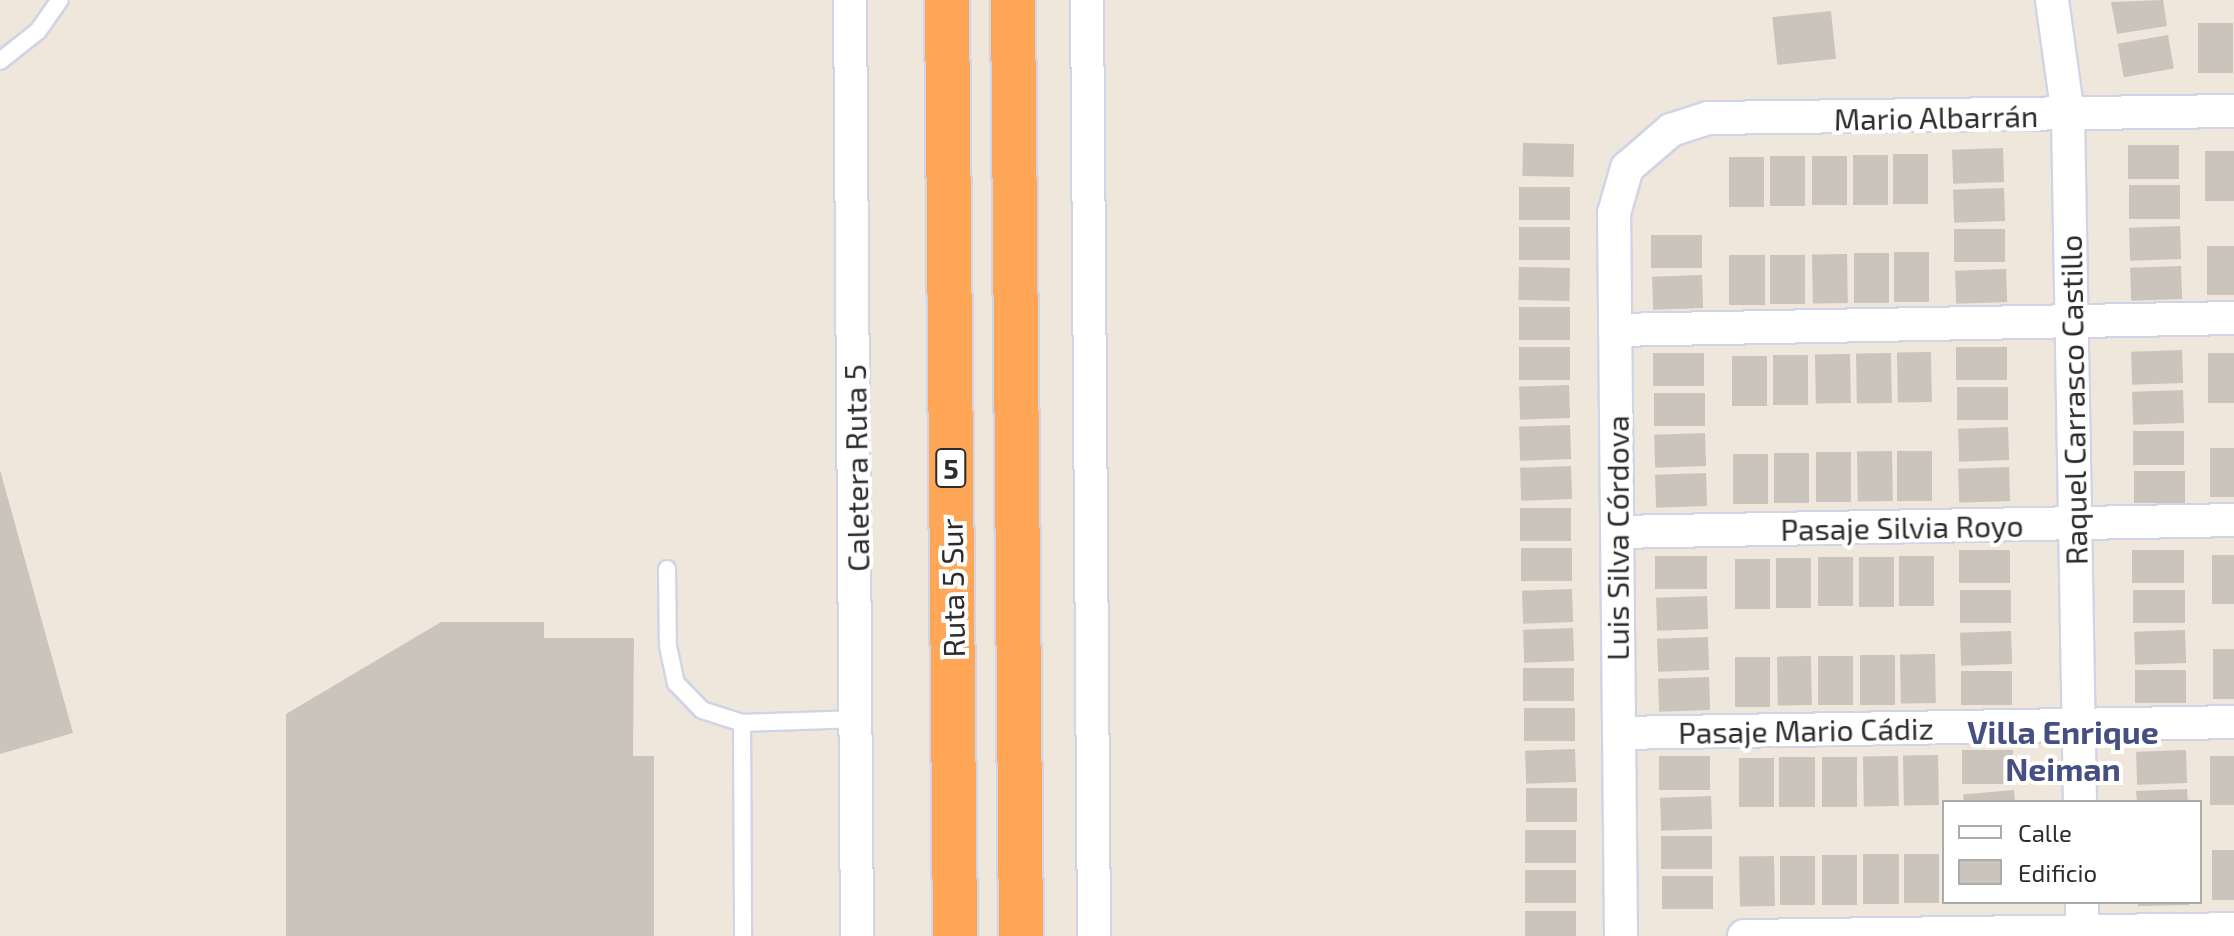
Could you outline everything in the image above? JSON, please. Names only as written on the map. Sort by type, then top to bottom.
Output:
[{"type":"highway","name":"Ruta 5 Sur","points":[[947,0],[955,936]]},
{"type":"highway","points":[[1013,0],[1021,936]]},
{"type":"street","name":"Caletera Ruta 5","points":[[850,0],[860,719],[857,936]]},
{"type":"street","points":[[1087,0],[1094,936]]},
{"type":"street","name":"Raquel Carrasco Castillo","points":[[2052,0],[2068,116],[2080,800]]},
{"type":"street","name":"Mario Albarrán","points":[[1645,149],[1708,118],[2068,116],[2234,111]]},
{"type":"street","name":"Luis Silva Córdova","points":[[1621,936],[1616,190],[1645,149]]},
{"type":"street","points":[[1615,330],[2234,318]]},
{"type":"street","name":"Pasaje Silvia Royo","points":[[1617,532],[2234,520]]},
{"type":"street","name":"Pasaje Mario Cádiz","points":[[1619,733],[2234,722]]},
{"type":"street","points":[[1744,936],[2082,923],[2234,929]]},
{"type":"lane","points":[[0,61],[38,31],[60,0]]},
{"type":"lane","points":[[667,569],[676,683],[702,710],[742,723],[860,719]]},
{"type":"lane","points":[[742,723],[743,936]]},
{"type":"building","points":[[2163,0],[2167,26],[2117,34],[2111,2]]},
{"type":"building","points":[[1831,11],[1836,59],[1777,65],[1772,17]]},
{"type":"building","points":[[2198,23],[2233,23],[2233,73],[2198,73]]},
{"type":"building","points":[[2168,35],[2174,68],[2124,77],[2118,44]]},
{"type":"building","points":[[1523,143],[1574,144],[1573,177],[1522,176]]},
{"type":"building","points":[[2128,145],[2179,145],[2179,179],[2128,179]]},
{"type":"building","points":[[2003,148],[2004,182],[1953,184],[1952,150]]},
{"type":"building","points":[[2205,151],[2234,151],[2234,201],[2205,201]]},
{"type":"building","points":[[1893,154],[1928,154],[1928,204],[1893,204]]},
{"type":"building","points":[[1853,155],[1888,155],[1888,205],[1853,205]]},
{"type":"building","points":[[1770,156],[1805,156],[1805,206],[1770,206]]},
{"type":"building","points":[[1812,156],[1847,156],[1847,205],[1812,205]]},
{"type":"building","points":[[1729,157],[1764,157],[1764,207],[1729,207]]},
{"type":"building","points":[[2129,185],[2180,185],[2180,219],[2129,219]]},
{"type":"building","points":[[1519,187],[1570,187],[1570,220],[1519,220]]},
{"type":"building","points":[[2004,188],[2005,221],[1954,223],[1953,190]]},
{"type":"building","points":[[2180,226],[2181,259],[2130,261],[2129,228]]},
{"type":"building","points":[[1519,227],[1570,227],[1570,260],[1519,260]]},
{"type":"building","points":[[1954,229],[2005,229],[2005,262],[1954,262]]},
{"type":"building","points":[[1651,235],[1702,235],[1702,268],[1651,268]]},
{"type":"building","points":[[2207,246],[2234,246],[2234,295],[2207,295]]},
{"type":"building","points":[[1894,252],[1929,252],[1929,302],[1894,302]]},
{"type":"building","points":[[1854,253],[1889,253],[1889,303],[1854,303]]},
{"type":"building","points":[[1847,254],[1848,303],[1813,304],[1812,255]]},
{"type":"building","points":[[1729,255],[1765,255],[1765,305],[1729,305]]},
{"type":"building","points":[[1770,255],[1805,255],[1805,304],[1770,304]]},
{"type":"building","points":[[2181,266],[2182,299],[2131,301],[2130,268]]},
{"type":"building","points":[[1519,267],[1570,268],[1569,301],[1518,300]]},
{"type":"building","points":[[2006,269],[2007,302],[1956,304],[1955,271]]},
{"type":"building","points":[[1702,275],[1703,308],[1653,310],[1652,277]]},
{"type":"building","points":[[1519,307],[1570,307],[1570,340],[1519,340]]},
{"type":"building","points":[[1519,347],[1570,347],[1570,380],[1519,380]]},
{"type":"building","points":[[1956,347],[2007,347],[2007,380],[1956,380]]},
{"type":"building","points":[[2182,350],[2183,383],[2132,385],[2131,352]]},
{"type":"building","points":[[1931,352],[1932,402],[1898,403],[1897,353]]},
{"type":"building","points":[[1653,353],[1704,353],[1704,386],[1653,386]]},
{"type":"building","points":[[1891,353],[1892,403],[1857,404],[1856,354]]},
{"type":"building","points":[[2208,353],[2234,353],[2234,403],[2208,403]]},
{"type":"building","points":[[1850,354],[1851,403],[1816,404],[1815,355]]},
{"type":"building","points":[[1773,355],[1808,355],[1808,405],[1773,405]]},
{"type":"building","points":[[1732,356],[1767,356],[1767,406],[1732,406]]},
{"type":"building","points":[[1569,385],[1570,418],[1520,420],[1519,387]]},
{"type":"building","points":[[1957,387],[2008,387],[2008,420],[1957,420]]},
{"type":"building","points":[[2183,390],[2184,423],[2133,425],[2132,392]]},
{"type":"building","points":[[1654,393],[1705,393],[1705,426],[1654,426]]},
{"type":"building","points":[[1570,425],[1571,459],[1520,461],[1519,427]]},
{"type":"building","points":[[2008,427],[2009,460],[1959,462],[1958,429]]},
{"type":"building","points":[[2133,431],[2184,431],[2184,465],[2133,465]]},
{"type":"building","points":[[1705,433],[1706,466],[1655,468],[1654,435]]},
{"type":"building","points":[[2210,448],[2234,448],[2234,497],[2210,497]]},
{"type":"building","points":[[1892,451],[1893,501],[1858,502],[1857,452]]},
{"type":"building","points":[[1897,451],[1932,451],[1932,501],[1897,501]]},
{"type":"building","points":[[1816,452],[1851,452],[1851,502],[1816,502]]},
{"type":"building","points":[[1774,453],[1809,453],[1809,503],[1774,503]]},
{"type":"building","points":[[1733,454],[1768,454],[1768,504],[1733,504]]},
{"type":"building","points":[[1571,466],[1572,499],[1521,501],[1520,468]]},
{"type":"building","points":[[2009,467],[2010,501],[1959,503],[1958,469]]},
{"type":"building","points":[[0,470],[73,733],[0,754]]},
{"type":"building","points":[[2134,471],[2185,471],[2185,503],[2134,503]]},
{"type":"building","points":[[1706,473],[1707,506],[1656,508],[1655,475]]},
{"type":"building","points":[[1520,508],[1571,508],[1571,541],[1520,541]]},
{"type":"building","points":[[1521,548],[1572,548],[1572,581],[1521,581]]},
{"type":"building","points":[[1959,550],[2010,550],[2010,583],[1959,583]]},
{"type":"building","points":[[2132,550],[2184,550],[2184,583],[2132,583]]},
{"type":"building","points":[[2212,555],[2234,555],[2234,604],[2212,604]]},
{"type":"building","points":[[1655,556],[1707,556],[1707,589],[1655,589]]},
{"type":"building","points":[[1899,556],[1934,556],[1934,606],[1899,606]]},
{"type":"building","points":[[1818,557],[1853,557],[1853,606],[1818,606]]},
{"type":"building","points":[[1859,557],[1894,557],[1894,607],[1859,607]]},
{"type":"building","points":[[1776,558],[1811,558],[1811,608],[1776,608]]},
{"type":"building","points":[[1735,559],[1770,559],[1770,609],[1735,609]]},
{"type":"building","points":[[1572,589],[1573,622],[1523,624],[1522,591]]},
{"type":"building","points":[[1960,590],[2011,590],[2011,623],[1960,623]]},
{"type":"building","points":[[2133,590],[2185,590],[2185,623],[2133,623]]},
{"type":"building","points":[[1707,596],[1708,629],[1657,631],[1656,598]]},
{"type":"building","points":[[441,622],[544,622],[544,638],[634,638],[633,756],[654,756],[654,936],[286,936],[286,714]]},
{"type":"building","points":[[1573,628],[1574,661],[1524,663],[1523,630]]},
{"type":"building","points":[[2185,630],[2186,663],[2135,665],[2134,632]]},
{"type":"building","points":[[2011,631],[2012,664],[1961,666],[1960,633]]},
{"type":"building","points":[[1708,637],[1709,670],[1658,672],[1657,639]]},
{"type":"building","points":[[2213,649],[2234,649],[2234,699],[2213,699]]},
{"type":"building","points":[[1935,654],[1936,703],[1901,704],[1900,655]]},
{"type":"building","points":[[1860,655],[1895,655],[1895,705],[1860,705]]},
{"type":"building","points":[[1811,656],[1812,705],[1778,706],[1777,657]]},
{"type":"building","points":[[1818,656],[1853,656],[1853,705],[1818,705]]},
{"type":"building","points":[[1735,657],[1770,657],[1770,707],[1735,707]]},
{"type":"building","points":[[1523,668],[1574,668],[1574,701],[1523,701]]},
{"type":"building","points":[[2135,670],[2186,670],[2186,703],[2135,703]]},
{"type":"building","points":[[1961,671],[2012,671],[2012,705],[1961,705]]},
{"type":"building","points":[[1709,677],[1710,710],[1659,712],[1658,679]]},
{"type":"building","points":[[1524,708],[1575,708],[1575,741],[1524,741]]},
{"type":"building","points":[[1575,749],[1576,782],[1526,784],[1525,751]]},
{"type":"building","points":[[1962,750],[2013,750],[2013,784],[1962,784]]},
{"type":"building","points":[[2186,750],[2187,783],[2137,785],[2136,752]]},
{"type":"building","points":[[1938,755],[1939,805],[1904,806],[1903,756]]},
{"type":"building","points":[[1659,756],[1710,756],[1710,790],[1659,790]]},
{"type":"building","points":[[1898,756],[1899,806],[1864,807],[1863,757]]},
{"type":"building","points":[[2210,756],[2234,756],[2234,805],[2210,805]]},
{"type":"building","points":[[1779,757],[1815,757],[1815,807],[1779,807]]},
{"type":"building","points":[[1822,757],[1857,757],[1857,807],[1822,807]]},
{"type":"building","points":[[1739,758],[1774,758],[1774,807],[1739,807]]},
{"type":"building","points":[[1526,788],[1577,788],[1577,822],[1526,822]]},
{"type":"building","points":[[2187,789],[2188,800],[2137,800],[2136,791]]},
{"type":"building","points":[[2014,790],[2015,800],[1964,800],[1963,794]]},
{"type":"building","points":[[1711,796],[1712,829],[1661,831],[1660,798]]},
{"type":"building","points":[[1525,830],[1576,830],[1576,863],[1525,863]]},
{"type":"building","points":[[1661,836],[1712,836],[1712,869],[1661,869]]},
{"type":"building","points":[[2212,850],[2234,850],[2234,900],[2212,900]]},
{"type":"building","points":[[1863,854],[1899,854],[1899,904],[1863,904]]},
{"type":"building","points":[[1904,854],[1939,854],[1939,903],[1904,903]]},
{"type":"building","points":[[1822,855],[1857,855],[1857,905],[1822,905]]},
{"type":"building","points":[[1774,856],[1775,906],[1740,907],[1739,857]]},
{"type":"building","points":[[1780,856],[1815,856],[1815,905],[1780,905]]},
{"type":"building","points":[[1525,870],[1576,870],[1576,903],[1525,903]]},
{"type":"building","points":[[1662,876],[1713,876],[1713,909],[1662,909]]},
{"type":"building","points":[[2138,904],[2189,904],[2189,905]]},
{"type":"building","points":[[1525,911],[1576,911],[1576,936],[1525,936]]},
{"type":"district","name":"Villa Enrique Neiman","points":[[2063,750]]}]
